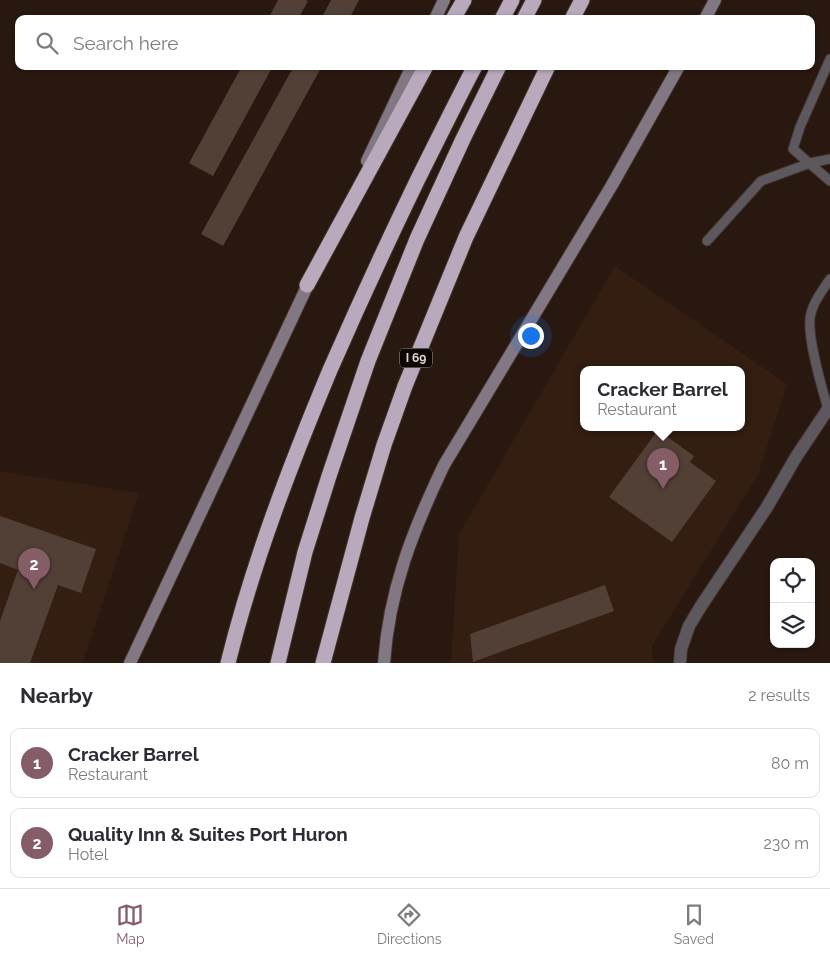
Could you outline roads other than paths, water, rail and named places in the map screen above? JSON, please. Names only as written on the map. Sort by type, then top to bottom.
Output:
[{"type":"highway","points":[[455,15],[464,0]]},
{"type":"highway","points":[[504,15],[512,0]]},
{"type":"highway","points":[[526,15],[534,0]]},
{"type":"highway","points":[[574,15],[582,0]]},
{"type":"highway","points":[[308,285],[424,70]]},
{"type":"highway","points":[[228,663],[243,608],[272,517],[322,389],[385,246],[473,70]]},
{"type":"highway","points":[[278,663],[306,552],[329,476],[368,361],[417,239],[497,70]]},
{"type":"highway","name":"I 69","points":[[323,663],[362,518],[384,445],[405,386],[466,237],[546,70]]},
{"type":"street","points":[[437,15],[444,0]]},
{"type":"street","points":[[707,15],[715,0]]},
{"type":"street","points":[[130,663],[410,70]]},
{"type":"street","points":[[384,663],[392,604],[406,555],[424,507],[444,465],[616,177],[677,70]]},
{"type":"street","points":[[680,663],[688,626],[696,612],[767,507],[796,457],[828,409]]},
{"type":"lane","points":[[830,59],[800,127],[793,149],[830,181]]},
{"type":"lane","points":[[707,241],[761,181],[810,163],[830,159]]},
{"type":"lane","points":[[828,409],[810,335],[810,315],[816,300],[830,279]]},
{"type":"place","name":"Cracker Barrel","points":[[663,489]]},
{"type":"place","name":"Quality Inn & Suites Port Huron","points":[[34,589]]}]
